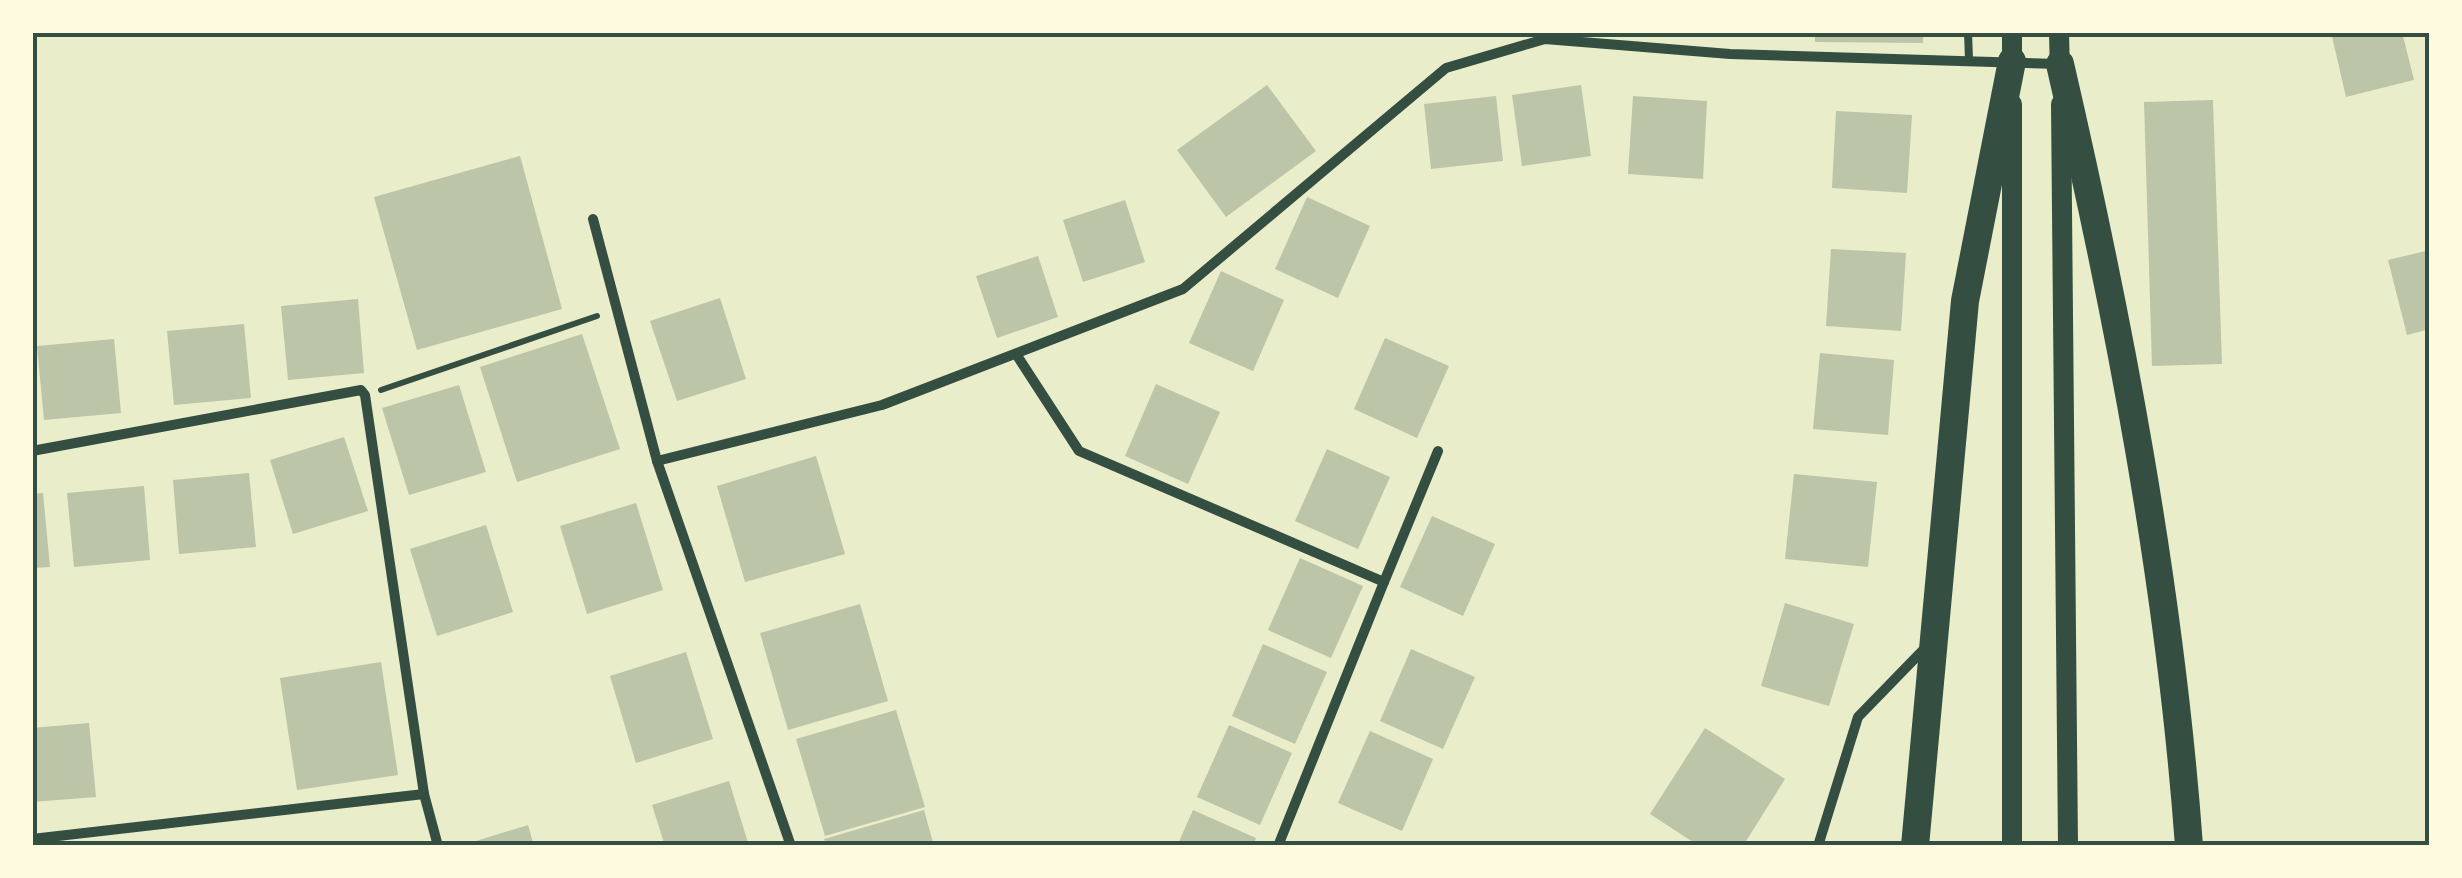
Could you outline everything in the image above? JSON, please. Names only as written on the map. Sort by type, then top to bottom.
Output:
[{"type":"highway","points":[[1915,846],[1965,300],[2012,61]]},
{"type":"highway","points":[[2060,64],[2112,286],[2168,656],[2189,846]]},
{"type":"main road","points":[[2012,32],[2012,846]]},
{"type":"main road","points":[[2059,32],[2068,846]]},
{"type":"street","points":[[657,461],[882,405],[1183,289],[1446,68],[1543,36],[1730,54],[2060,64]]},
{"type":"street","points":[[593,220],[657,461],[792,846]]},
{"type":"street","points":[[1016,354],[1079,452],[1384,582]]},
{"type":"street","points":[[32,451],[352,390],[366,395],[424,794],[438,846]]},
{"type":"street","points":[[1278,846],[1438,451]]},
{"type":"street","points":[[1818,846],[1858,716],[1935,639]]},
{"type":"street","points":[[32,839],[424,794]]},
{"type":"lane","points":[[1968,32],[1969,60]]},
{"type":"path","points":[[366,395],[617,310]]},
{"type":"building","points":[[1815,32],[1923,32],[1923,43],[1815,42]]},
{"type":"building","points":[[2331,32],[2402,32],[2414,80],[2346,97]]},
{"type":"building","points":[[1267,85],[1316,151],[1226,217],[1177,150]]},
{"type":"building","points":[[1581,85],[1591,156],[1522,166],[1512,95]]},
{"type":"building","points":[[1496,96],[1503,161],[1431,169],[1424,104]]},
{"type":"building","points":[[1633,96],[1707,101],[1703,179],[1628,174]]},
{"type":"building","points":[[2213,100],[2222,364],[2152,366],[2144,102]]},
{"type":"building","points":[[1836,111],[1912,115],[1907,193],[1832,188]]},
{"type":"building","points":[[520,156],[562,309],[417,350],[374,197]]},
{"type":"building","points":[[1307,197],[1370,226],[1338,298],[1275,269]]},
{"type":"building","points":[[1125,200],[1145,262],[1083,282],[1063,220]]},
{"type":"building","points":[[1831,249],[1906,253],[1901,331],[1826,326]]},
{"type":"building","points":[[2430,250],[2430,329],[2407,335],[2388,260]]},
{"type":"building","points":[[1038,256],[1058,317],[997,338],[976,276]]},
{"type":"building","points":[[1221,271],[1284,300],[1253,371],[1189,343]]},
{"type":"building","points":[[720,298],[746,379],[677,401],[650,321]]},
{"type":"building","points":[[358,299],[364,373],[288,380],[281,306]]},
{"type":"building","points":[[244,324],[251,398],[174,405],[167,331]]},
{"type":"building","points":[[582,334],[620,449],[517,482],[480,367]]},
{"type":"building","points":[[1385,338],[1449,366],[1417,438],[1354,409]]},
{"type":"building","points":[[114,339],[121,413],[44,420],[37,346]]},
{"type":"building","points":[[1820,353],[1894,360],[1888,435],[1813,429]]},
{"type":"building","points":[[1156,384],[1220,412],[1188,484],[1125,456]]},
{"type":"building","points":[[459,385],[486,472],[409,495],[382,408]]},
{"type":"building","points":[[344,437],[368,511],[293,534],[270,460]]},
{"type":"building","points":[[1327,449],[1390,477],[1358,549],[1295,521]]},
{"type":"building","points":[[816,456],[845,554],[745,582],[717,486]]},
{"type":"building","points":[[249,473],[256,547],[179,554],[173,480]]},
{"type":"building","points":[[1794,474],[1877,482],[1868,567],[1785,559]]},
{"type":"building","points":[[144,486],[150,560],[74,567],[67,493]]},
{"type":"building","points":[[43,493],[50,567],[32,568],[32,494]]},
{"type":"building","points":[[636,503],[663,590],[587,614],[560,526]]},
{"type":"building","points":[[1432,516],[1495,544],[1463,616],[1400,587]]},
{"type":"building","points":[[486,525],[513,612],[437,636],[410,549]]},
{"type":"building","points":[[1300,558],[1363,586],[1331,658],[1268,630]]},
{"type":"building","points":[[1785,603],[1854,624],[1829,706],[1761,686]]},
{"type":"building","points":[[860,604],[888,701],[788,730],[760,633]]},
{"type":"building","points":[[1263,644],[1327,672],[1295,744],[1232,716]]},
{"type":"building","points":[[1411,649],[1475,677],[1443,749],[1380,721]]},
{"type":"building","points":[[686,652],[713,739],[636,763],[610,676]]},
{"type":"building","points":[[381,662],[398,775],[297,790],[280,678]]},
{"type":"building","points":[[896,710],[925,807],[825,836],[796,739]]},
{"type":"building","points":[[89,723],[96,797],[32,802],[32,728]]},
{"type":"building","points":[[1229,725],[1292,753],[1260,825],[1197,797]]},
{"type":"building","points":[[1705,728],[1785,779],[1743,846],[1699,846],[1650,814]]},
{"type":"building","points":[[1370,731],[1433,759],[1402,831],[1338,803]]},
{"type":"building","points":[[729,781],[749,846],[665,846],[652,805]]},
{"type":"building","points":[[924,810],[934,846],[826,846],[824,839]]},
{"type":"building","points":[[1193,810],[1256,838],[1253,846],[1177,846]]},
{"type":"building","points":[[528,825],[534,846],[463,845]]}]
